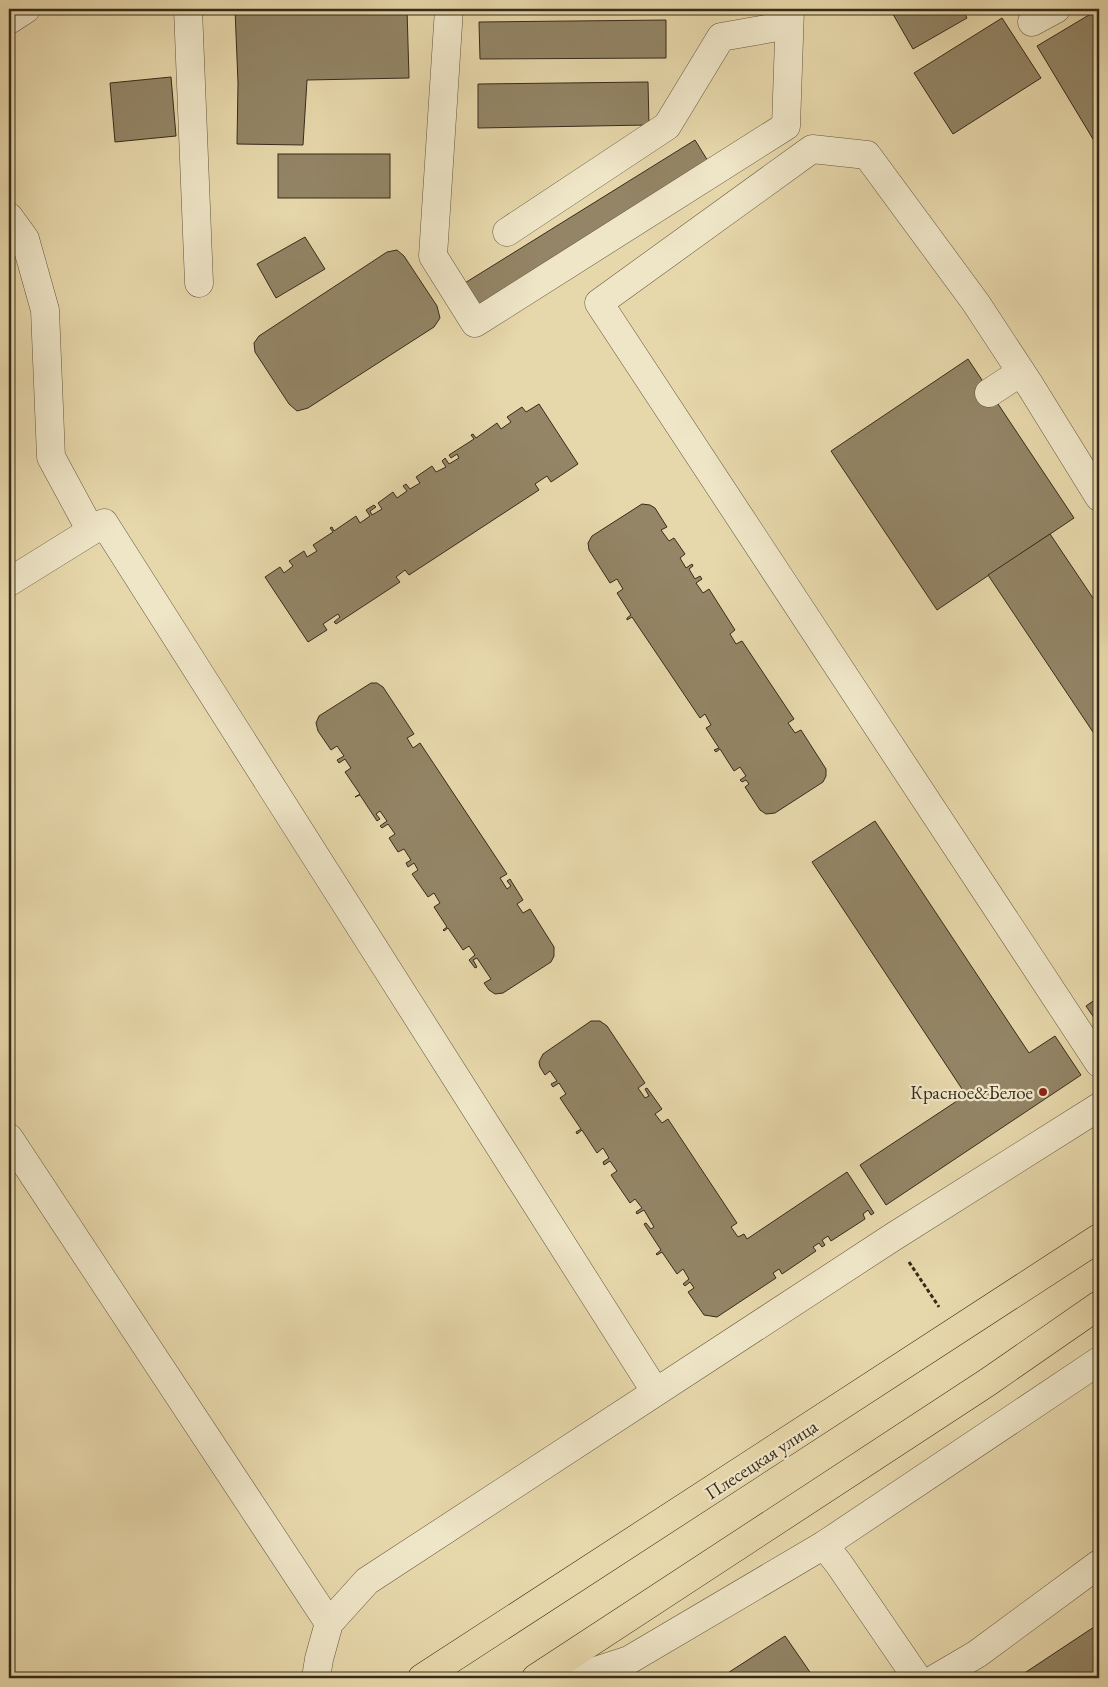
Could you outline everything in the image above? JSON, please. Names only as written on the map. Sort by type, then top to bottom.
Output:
[{"type":"main road","name":"Плесецкая улица","points":[[422,1678],[1099,1238]]},
{"type":"main road","points":[[536,1678],[980,1387],[1099,1305]]},
{"type":"street","points":[[9,20],[26,9]]},
{"type":"street","points":[[188,9],[199,283]]},
{"type":"street","points":[[449,9],[434,256],[475,324],[786,126],[789,17],[721,37],[667,126],[507,232]]},
{"type":"street","points":[[1032,22],[1056,9]]},
{"type":"street","points":[[1099,497],[1026,379],[976,303],[867,155],[812,149],[599,303],[1099,1063]]},
{"type":"street","points":[[9,217],[24,239],[45,310],[51,457],[91,531]]},
{"type":"street","points":[[995,400],[1026,379]]},
{"type":"street","points":[[9,582],[104,523],[655,1391]]},
{"type":"street","points":[[316,1678],[319,1659],[330,1623],[367,1581],[884,1242],[1099,1107]]},
{"type":"street","points":[[9,1138],[330,1623]]},
{"type":"street","points":[[574,1678],[629,1660],[824,1545],[1099,1361]]},
{"type":"street","points":[[824,1545],[917,1678]]},
{"type":"street","points":[[936,1678],[978,1654],[1099,1564]]},
{"type":"building","points":[[235,9],[407,9],[409,78],[307,80],[303,145],[237,144],[238,83]]},
{"type":"building","points":[[890,9],[962,9],[967,18],[913,49]]},
{"type":"building","points":[[1099,9],[1099,149],[1037,46]]},
{"type":"building","points":[[1002,18],[1041,78],[953,134],[914,73]]},
{"type":"building","points":[[666,20],[666,58],[480,59],[479,22]]},
{"type":"building","points":[[171,77],[176,136],[115,142],[110,83]]},
{"type":"building","points":[[648,82],[649,125],[478,128],[478,84]]},
{"type":"building","points":[[695,140],[711,166],[476,312],[460,286]]},
{"type":"building","points":[[278,154],[390,154],[390,198],[278,198]]},
{"type":"building","points":[[305,237],[325,269],[276,298],[257,264]]},
{"type":"building","points":[[397,250],[404,256],[437,306],[440,318],[434,327],[308,408],[297,411],[289,404],[255,352],[254,343],[259,336],[387,252]]},
{"type":"building","points":[[968,359],[1074,518],[937,610],[831,451]]},
{"type":"building","points":[[539,404],[578,464],[551,482],[547,476],[535,484],[539,490],[409,575],[405,570],[396,577],[400,582],[336,624],[334,622],[340,617],[338,614],[323,624],[327,630],[308,642],[265,577],[280,567],[284,573],[293,566],[289,561],[304,551],[307,557],[317,551],[313,545],[333,532],[330,528],[332,527],[334,531],[356,516],[360,523],[370,516],[366,510],[374,505],[376,507],[370,511],[372,515],[382,509],[378,503],[393,492],[397,498],[407,491],[403,486],[406,484],[410,489],[420,483],[416,477],[432,466],[436,472],[446,467],[442,461],[445,458],[449,464],[459,458],[457,454],[451,458],[449,455],[474,439],[471,435],[473,434],[476,438],[497,423],[501,429],[511,422],[507,417],[522,407],[526,412]]},
{"type":"building","points":[[642,504],[655,508],[667,527],[661,530],[669,541],[674,538],[685,554],[680,558],[686,568],[692,564],[693,566],[689,569],[695,579],[700,576],[702,579],[696,583],[703,593],[709,589],[735,630],[730,634],[736,644],[742,641],[794,719],[788,723],[795,733],[801,730],[826,769],[826,776],[823,782],[775,813],[766,814],[760,810],[745,787],[749,784],[746,780],[742,782],[740,780],[746,776],[740,767],[734,771],[720,749],[716,752],[714,750],[719,748],[706,728],[711,725],[705,714],[700,718],[632,617],[627,620],[631,615],[617,593],[623,589],[617,579],[610,583],[589,550],[588,543],[592,536]]},
{"type":"building","points":[[1050,534],[1099,607],[1099,741],[988,575]]},
{"type":"building","points":[[371,683],[377,683],[383,687],[414,734],[407,738],[413,748],[420,743],[507,874],[500,878],[507,889],[511,886],[507,881],[510,879],[523,900],[517,904],[523,913],[530,909],[554,947],[554,956],[551,962],[503,993],[495,994],[489,990],[484,983],[491,979],[477,958],[473,960],[477,967],[475,968],[469,960],[475,955],[469,946],[463,950],[448,928],[443,930],[447,927],[434,907],[440,903],[434,893],[428,897],[412,874],[418,870],[414,863],[408,867],[406,863],[411,860],[404,849],[398,852],[389,838],[395,834],[388,824],[382,828],[380,826],[387,821],[380,811],[376,814],[380,819],[377,821],[360,795],[355,797],[360,794],[345,772],[351,768],[345,759],[339,763],[337,760],[344,756],[337,746],[331,750],[318,731],[316,723],[319,716]]},
{"type":"building","points":[[875,821],[1029,1053],[1055,1036],[1081,1075],[886,1205],[860,1165],[966,1095],[812,862]]},
{"type":"building","points":[[1099,997],[1099,1025],[1086,1006]]},
{"type":"building","points":[[591,1021],[600,1021],[607,1026],[645,1083],[638,1088],[645,1098],[649,1096],[645,1089],[647,1088],[662,1109],[655,1114],[662,1123],[668,1119],[737,1223],[731,1227],[738,1237],[744,1234],[747,1239],[847,1172],[874,1213],[871,1215],[868,1210],[863,1214],[865,1219],[831,1241],[828,1236],[822,1240],[825,1245],[822,1247],[819,1243],[813,1247],[816,1251],[782,1274],[779,1269],[773,1273],[776,1278],[717,1317],[704,1315],[688,1292],[694,1288],[690,1282],[685,1286],[683,1284],[689,1279],[683,1269],[677,1274],[662,1252],[656,1254],[661,1250],[644,1224],[646,1223],[651,1229],[654,1227],[644,1210],[637,1214],[636,1212],[642,1208],[635,1199],[630,1203],[611,1175],[617,1171],[610,1161],[604,1165],[603,1162],[609,1158],[603,1148],[597,1153],[582,1130],[577,1134],[576,1132],[581,1129],[560,1098],[566,1094],[559,1083],[553,1087],[551,1084],[557,1081],[550,1071],[545,1075],[540,1067],[539,1062],[543,1054]]},
{"type":"building","points":[[1097,1625],[1099,1628],[1099,1676],[1096,1678],[1017,1678]]},
{"type":"building","points":[[785,1636],[814,1678],[720,1678]]},
{"type":"place","name":"Красное&Белое","points":[[1043,1092]]}]
